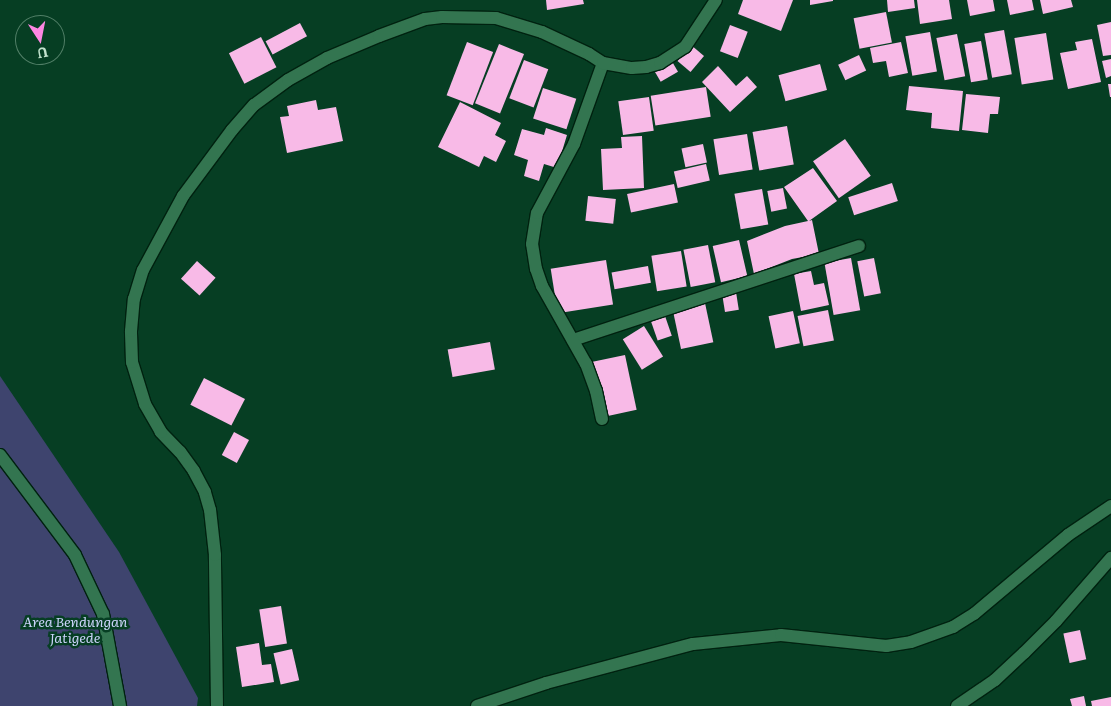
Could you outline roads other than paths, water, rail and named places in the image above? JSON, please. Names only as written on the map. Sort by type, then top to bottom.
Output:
[{"type":"street","points":[[217,706],[216,555],[210,510],[205,492],[194,471],[180,452],[161,432],[145,404],[132,362],[131,331],[134,299],[144,270],[182,196],[237,123],[254,105],[281,85],[327,58],[379,36],[425,20],[470,16],[496,18],[516,22],[589,54],[603,63],[632,68],[646,67],[673,56],[685,47],[716,0]]},
{"type":"street","points":[[602,419],[591,378],[573,340],[567,334],[548,299],[536,269],[533,249],[534,223],[539,208],[574,144],[603,63]]},
{"type":"street","points":[[573,340],[859,246]]},
{"type":"street","points":[[0,455],[75,555],[103,614],[120,706]]},
{"type":"street","points":[[477,706],[546,683],[694,644],[781,636],[886,646],[912,642],[953,627],[974,614],[1068,535],[1111,506]]},
{"type":"street","points":[[957,706],[995,680],[1024,653],[1056,621],[1111,558]]},
{"type":"park label","name":"Area Bendungan Jatigede","points":[[75,630]]}]
